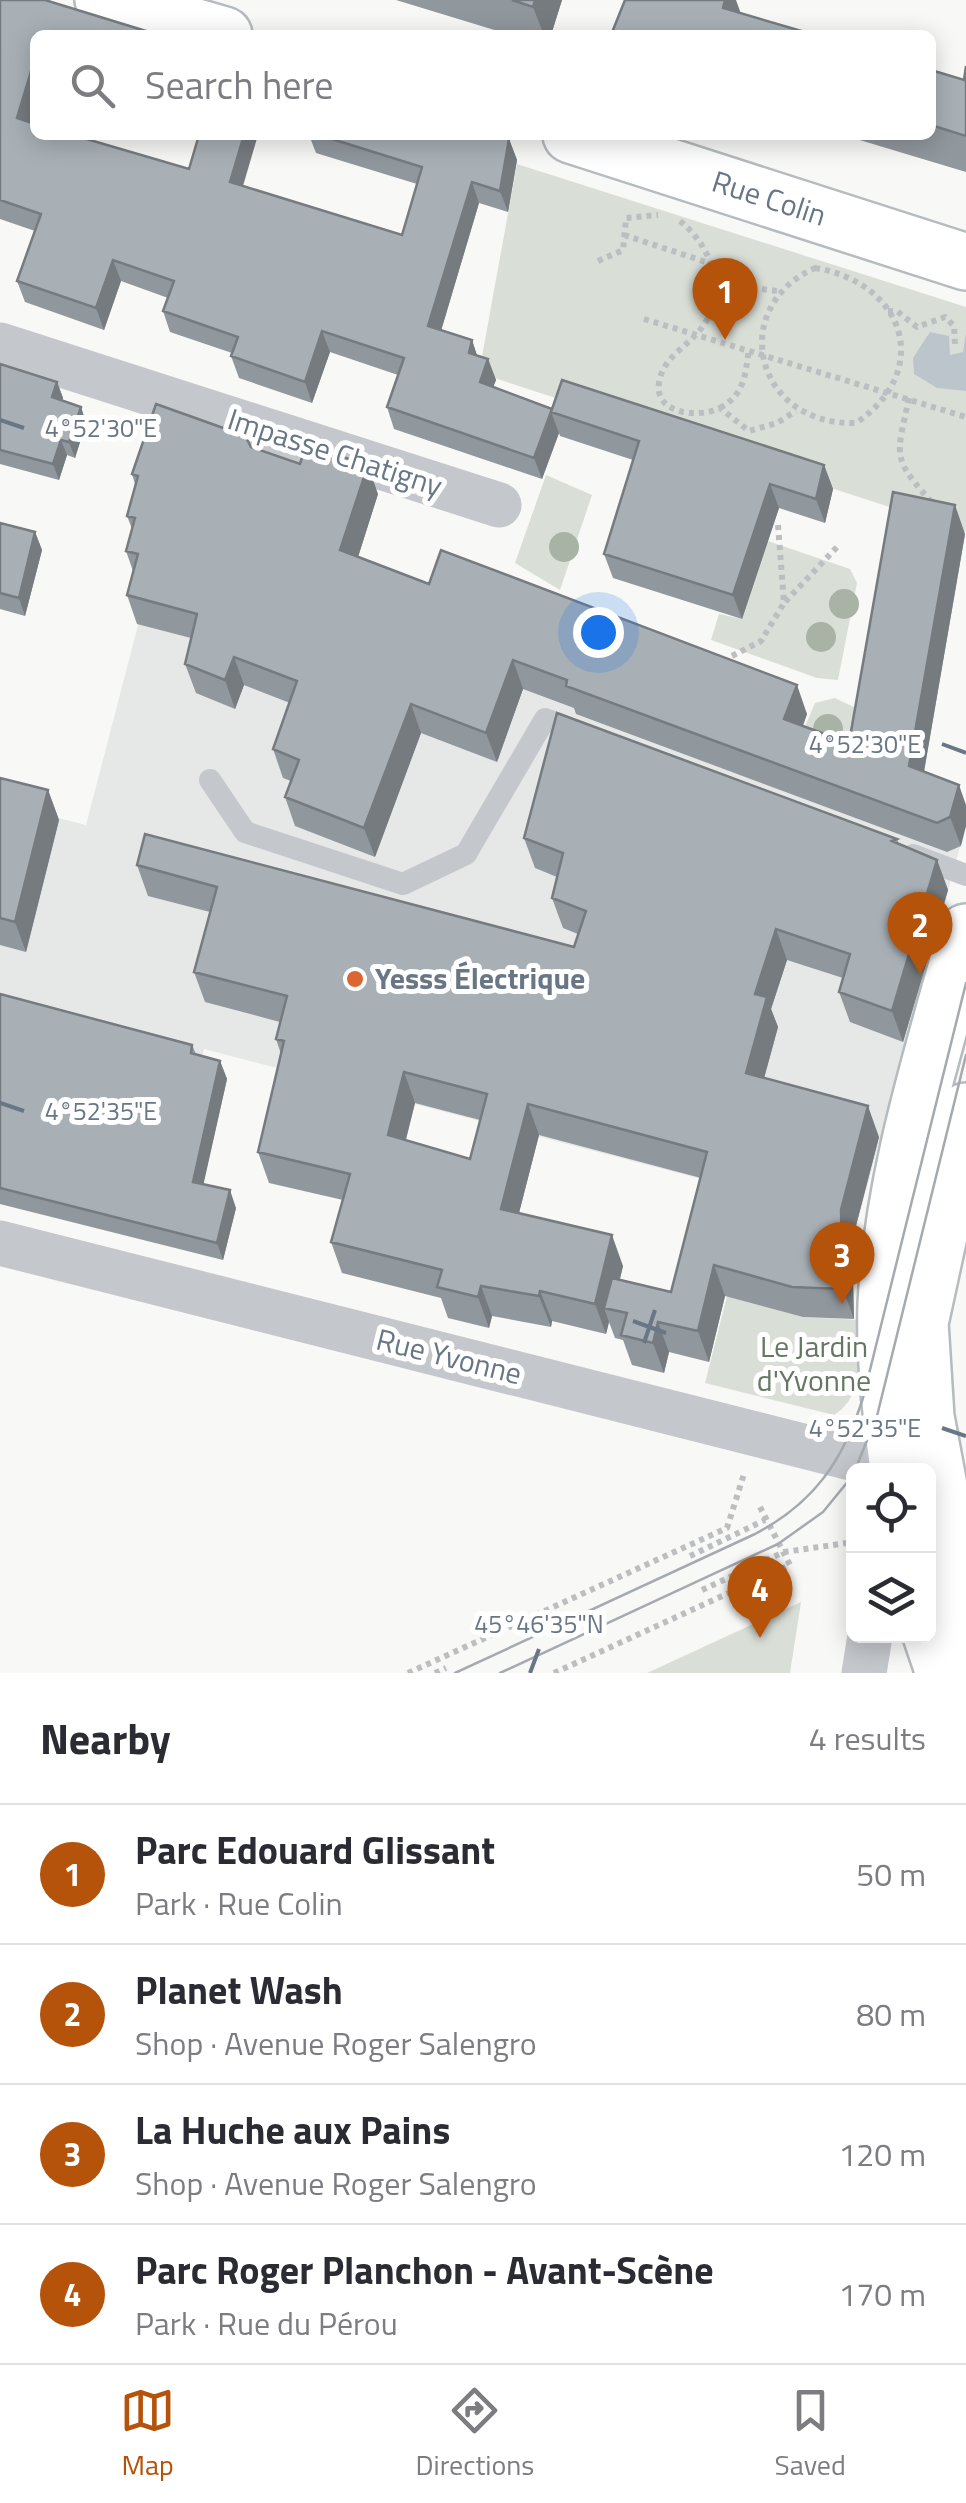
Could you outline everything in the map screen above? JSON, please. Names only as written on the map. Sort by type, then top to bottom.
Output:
[{"type":"main road","points":[[103,0],[207,30]]},
{"type":"main road","name":"Rue Colin","points":[[587,140],[966,262]]},
{"type":"main road","points":[[910,1463],[887,1375],[892,1244],[907,1160],[966,932]]},
{"type":"main road","points":[[916,1463],[926,1418],[920,1323],[966,1111]]},
{"type":"main road","points":[[936,1533],[966,1629]]},
{"type":"main road","points":[[934,1643],[944,1673]]},
{"type":"street","name":"Impasse Chatigny","points":[[0,345],[499,505]]},
{"type":"street","name":"Rue Yvonne","points":[[0,1243],[869,1463]]},
{"type":"street","points":[[864,1673],[869,1643]]},
{"type":"lane","points":[[210,780],[245,832],[403,884],[466,854],[545,719],[599,739]]},
{"type":"lane","points":[[889,847],[966,875]]},
{"type":"path","points":[[598,261],[622,250],[626,218],[660,215],[680,221],[697,235],[712,264],[717,292],[698,333],[667,362],[658,382],[662,397],[677,412],[702,417],[734,400],[744,386],[750,349]]},
{"type":"path","points":[[624,235],[712,264],[745,287],[779,292]]},
{"type":"path","points":[[814,268],[839,272],[877,292],[899,334],[900,362],[889,392],[856,423],[827,424],[796,411],[766,372],[762,353],[771,301],[779,292],[789,279],[814,268]]},
{"type":"path","points":[[888,312],[897,312],[917,327],[945,317],[954,326],[955,345]]},
{"type":"path","points":[[644,319],[966,417]]},
{"type":"path","points":[[899,334],[913,324]]},
{"type":"path","points":[[909,398],[897,438],[901,468],[946,514]]},
{"type":"path","points":[[720,408],[749,431],[777,423],[796,411]]},
{"type":"path","points":[[778,525],[784,603]]},
{"type":"path","points":[[732,656],[760,642],[784,603],[840,545]]},
{"type":"path","points":[[408,1673],[728,1528],[754,1434]]},
{"type":"path","points":[[554,1673],[790,1565],[760,1507]]},
{"type":"path","points":[[690,1556],[765,1520]]},
{"type":"path","points":[[702,1590],[784,1552],[846,1543]]},
{"type":"path","points":[[436,1673],[446,1668]]},
{"type":"shaded area","points":[[930,332],[949,336],[950,355],[963,352],[966,333],[966,391],[937,388],[914,374],[913,358]]},
{"type":"shaded area","points":[[168,510],[966,825],[858,1220],[204,1049],[155,1243],[0,1204],[0,803],[86,825]]},
{"type":"green space","points":[[517,164],[966,307],[966,532],[479,373]]},
{"type":"green space","points":[[546,475],[592,495],[560,590],[515,563]]},
{"type":"green space","points":[[765,540],[850,569],[857,583],[838,680],[817,678],[711,640],[719,614],[742,619]]},
{"type":"green space","points":[[835,698],[860,710],[849,765],[797,745],[815,703]]},
{"type":"green space","name":"Le Jardin d'Yvonne","points":[[727,1296],[803,1317],[860,1320],[859,1372],[844,1407],[834,1415],[705,1383]]},
{"type":"green space","points":[[801,1602],[790,1673],[647,1673]]},
{"type":"building","points":[[0,0],[45,0],[143,30],[30,30],[30,75],[17,118],[30,122],[30,140],[90,140],[189,169],[198,140],[243,140],[230,182],[402,235],[422,167],[335,140],[509,140],[500,191],[472,182],[428,326],[472,340],[469,353],[488,359],[480,382],[552,409],[534,458],[387,407],[404,358],[322,331],[305,382],[231,356],[238,337],[163,311],[174,281],[113,260],[96,308],[17,281],[41,214],[0,200]]},
{"type":"building","points":[[512,0],[535,0],[533,7]]},
{"type":"building","points":[[625,0],[725,0],[723,8],[798,30],[613,30]]},
{"type":"building","points":[[966,66],[966,136],[936,127],[936,72],[964,80]]},
{"type":"building","points":[[0,364],[57,382],[52,397],[81,407],[69,442],[61,440],[53,464],[0,450]]},
{"type":"building","points":[[562,380],[824,465],[816,499],[770,484],[733,595],[604,554],[639,441],[551,412]]},
{"type":"building","points":[[156,404],[229,430],[239,424],[251,447],[300,464],[306,445],[368,465],[340,550],[429,584],[441,550],[797,685],[784,719],[849,743],[893,492],[955,505],[909,766],[959,785],[950,817],[937,823],[566,686],[567,680],[513,660],[486,733],[411,704],[364,828],[285,797],[299,760],[273,749],[297,681],[234,657],[225,680],[185,664],[197,614],[127,595],[138,554],[126,551],[135,518],[127,516],[138,476],[132,474]]},
{"type":"building","points":[[0,523],[35,532],[19,598],[0,593]]},
{"type":"building","points":[[557,713],[897,839],[892,841],[937,860],[892,1011],[839,992],[850,954],[776,929],[755,994],[767,997],[746,1073],[868,1106],[841,1210],[843,1289],[792,1287],[714,1265],[698,1331],[658,1322],[653,1343],[621,1335],[627,1313],[604,1308],[612,1278],[671,1292],[707,1152],[528,1104],[501,1209],[612,1235],[595,1304],[540,1291],[539,1296],[481,1286],[478,1297],[437,1287],[442,1270],[331,1242],[350,1174],[258,1152],[284,1041],[276,1039],[287,996],[194,972],[217,887],[137,865],[145,834],[574,947],[586,911],[552,898],[563,853],[524,838]],"holes":[[[404,1072],[487,1094],[470,1159],[388,1135]]]},
{"type":"building","points":[[0,778],[48,790],[15,922],[0,918]]},
{"type":"building","points":[[0,994],[192,1045],[191,1053],[220,1061],[193,1182],[230,1190],[217,1243],[0,1188]]},
{"type":"tram line","points":[[455,1673],[755,1534],[794,1509],[824,1478],[846,1441],[863,1398],[966,983]]},
{"type":"tram line","points":[[858,1463],[877,1416],[966,1055]]},
{"type":"tram line","points":[[500,1673],[778,1544],[823,1512],[846,1484]]},
{"type":"place","name":"Parc Edouard Glissant","points":[[725,340]]},
{"type":"place","name":"Planet Wash","points":[[920,974]]},
{"type":"place","name":"Yesss Électrique","points":[[355,979]]},
{"type":"place","name":"La Huche aux Pains","points":[[842,1304]]},
{"type":"place","name":"Parc Roger Planchon - Avant-Scène","points":[[760,1638]]}]
